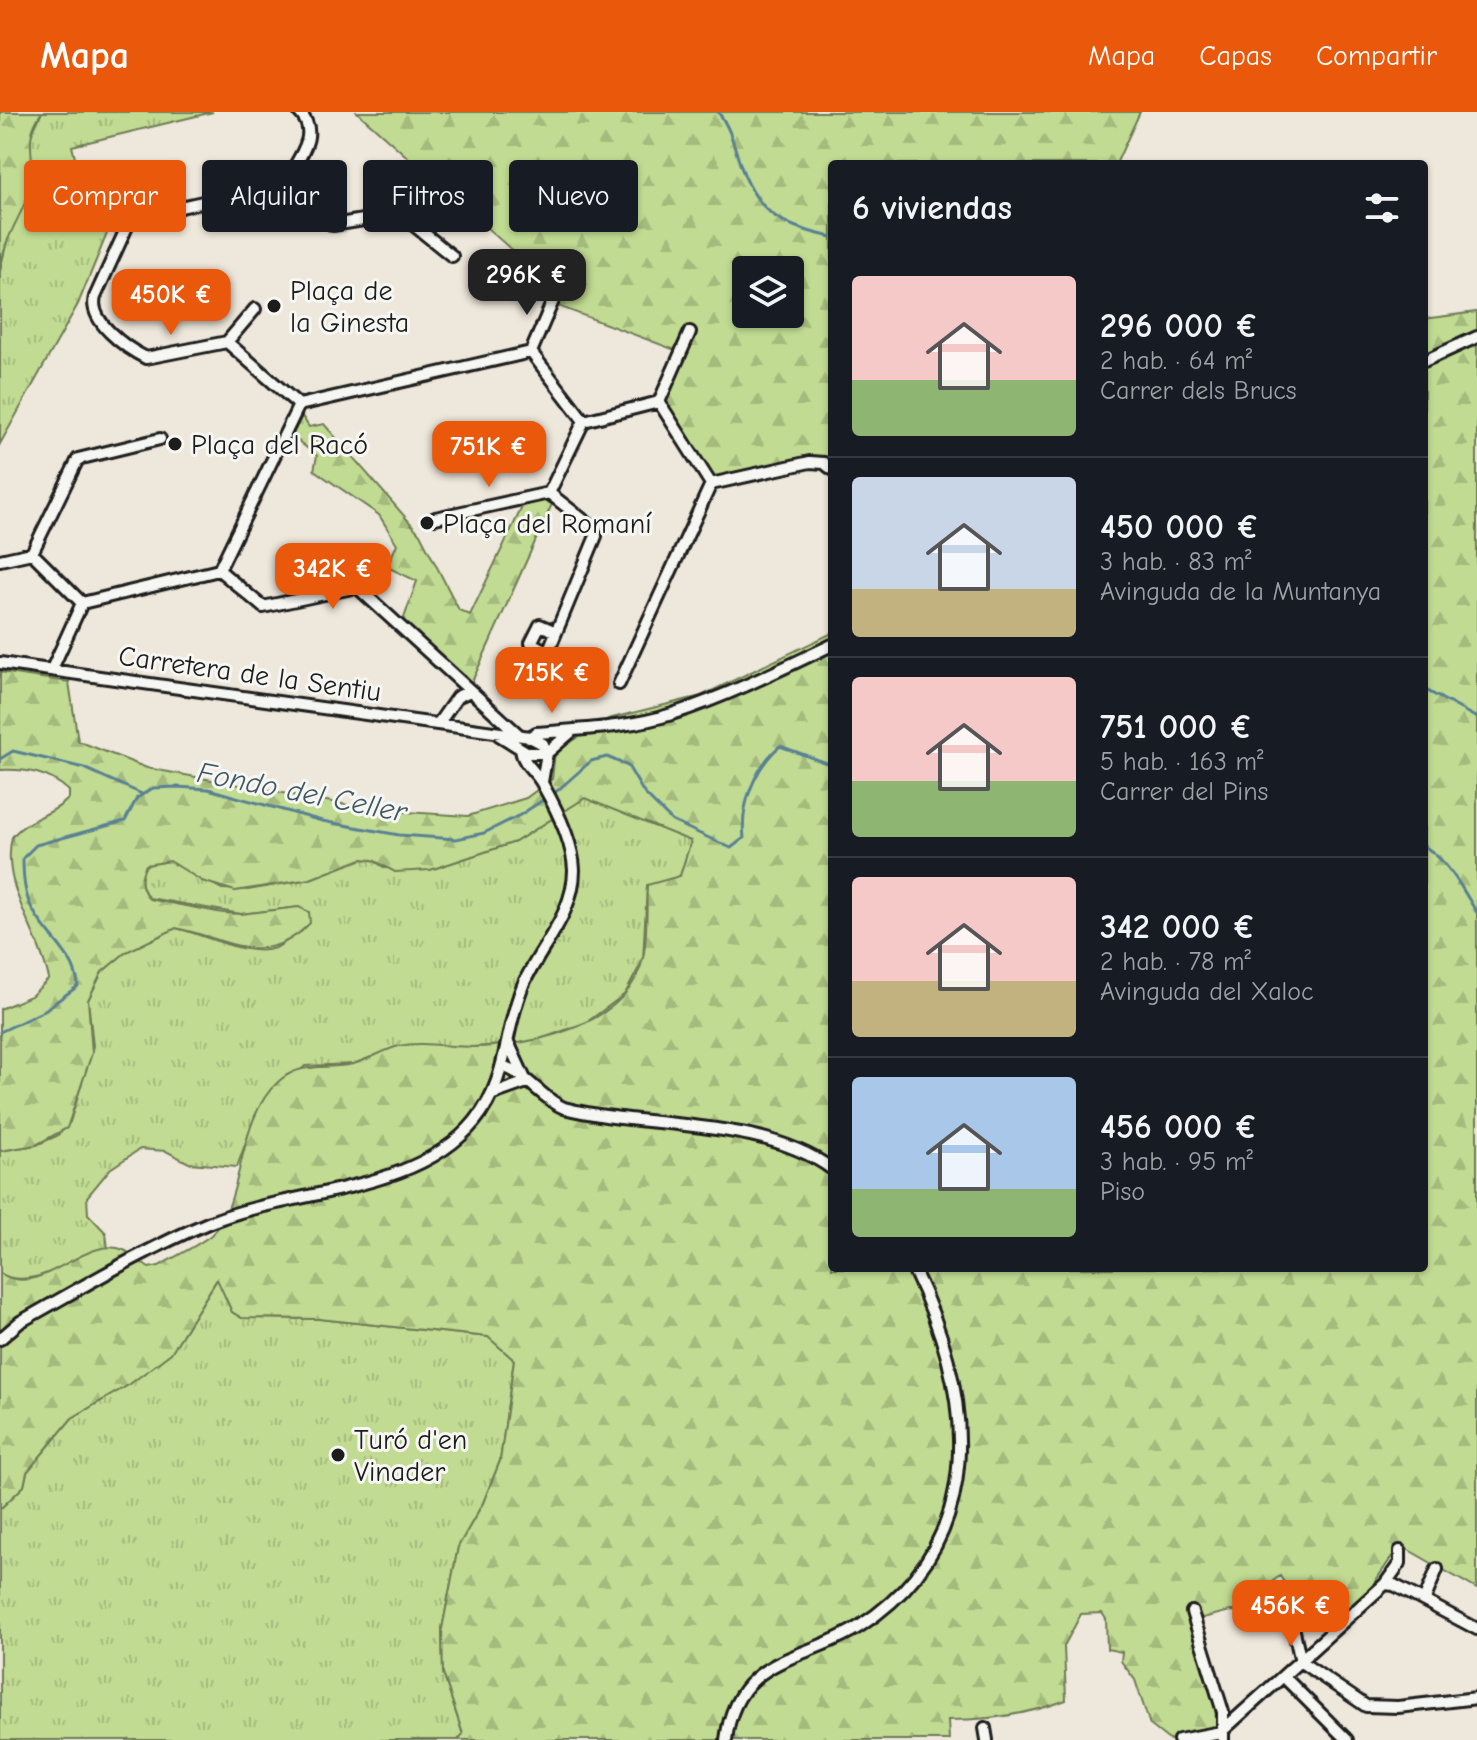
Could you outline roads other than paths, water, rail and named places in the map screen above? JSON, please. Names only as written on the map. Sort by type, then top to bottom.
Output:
[{"type":"street","points":[[297,160],[311,133],[309,122],[299,112]]},
{"type":"street","points":[[347,224],[400,214],[452,256]]},
{"type":"street","points":[[125,232],[92,306],[96,317],[146,358],[227,342],[255,309]]},
{"type":"street","points":[[531,352],[555,296]]},
{"type":"street","points":[[659,402],[690,332]]},
{"type":"street","points":[[1428,359],[1477,337]]},
{"type":"street","points":[[227,342],[299,405]]},
{"type":"street","points":[[299,405],[531,352]]},
{"type":"street","points":[[531,352],[584,421]]},
{"type":"street","points":[[549,493],[584,421],[659,402]]},
{"type":"street","points":[[659,402],[711,484]]},
{"type":"street","points":[[219,570],[299,405]]},
{"type":"street","points":[[32,553],[78,459],[160,439]]},
{"type":"street","points":[[711,484],[810,462],[828,466]]},
{"type":"street","points":[[619,684],[711,484]]},
{"type":"street","points":[[435,518],[549,493]]},
{"type":"street","points":[[549,493],[591,526],[596,536],[554,631]]},
{"type":"street","points":[[32,553],[82,603]]},
{"type":"street","points":[[0,560],[32,553]]},
{"type":"street","points":[[219,570],[252,601],[263,607],[357,587],[373,560]]},
{"type":"street","points":[[82,603],[219,570]]},
{"type":"street","points":[[357,587],[507,724],[543,744],[547,753],[544,785]]},
{"type":"street","points":[[52,669],[82,603]]},
{"type":"street","points":[[494,732],[521,750],[535,755],[547,753],[560,738],[577,730],[670,715],[748,685],[828,647]]},
{"type":"street","name":"Carretera de la Sentiu","points":[[0,663],[494,732],[527,735],[577,730]]},
{"type":"street","points":[[455,677],[457,697]]},
{"type":"street","points":[[438,724],[457,697],[470,691]]},
{"type":"street","points":[[0,1339],[20,1322],[208,1223],[264,1204],[411,1168],[460,1136],[474,1123],[493,1094],[524,983],[556,930],[573,885],[573,862],[556,813],[544,785],[523,759],[521,750],[527,735]]},
{"type":"street","points":[[509,1041],[527,1082]]},
{"type":"street","points":[[501,1070],[527,1082],[564,1108],[736,1133],[803,1153],[828,1167]]},
{"type":"street","points":[[493,1094],[527,1082]]},
{"type":"street","points":[[726,1740],[737,1701],[754,1678],[789,1655],[859,1626],[916,1576],[930,1555],[954,1503],[961,1442],[957,1403],[937,1323],[915,1272]]},
{"type":"street","points":[[1222,1736],[1229,1721],[1285,1678],[1385,1584],[1400,1563],[1400,1551]]},
{"type":"street","points":[[1424,1601],[1437,1569]]},
{"type":"street","points":[[1385,1584],[1477,1629]]},
{"type":"street","points":[[1286,1596],[1301,1662],[1366,1706],[1398,1707],[1477,1698]]},
{"type":"street","points":[[1192,1612],[1223,1712],[1222,1736]]},
{"type":"street","points":[[1285,1678],[1347,1740]]},
{"type":"street","points":[[985,1728],[987,1740]]},
{"type":"street","points":[[1179,1740],[1222,1736]]},
{"type":"waterway","points":[[718,112],[752,191],[761,203],[783,221],[828,236]]},
{"type":"waterway","points":[[1428,691],[1477,718]]},
{"type":"waterway","name":"Fondo del Celler","points":[[0,1032],[42,1012],[78,986],[67,956],[31,906],[25,886],[23,858],[36,845],[125,821],[137,798],[153,788],[208,789],[322,821],[399,835],[456,839],[484,833],[520,815],[557,791],[591,761],[607,757],[628,766],[644,793],[672,821],[731,848],[744,838],[744,813],[751,788],[763,765],[780,746],[828,764]]},
{"type":"waterway","name":"Fondo del Celler","points":[[0,759],[13,751],[84,768],[142,794]]},
{"type":"waterway","points":[[1428,849],[1448,868],[1477,913]]},
{"type":"place","name":"Plaça de la Ginesta","points":[[274,306]]},
{"type":"place","name":"Plaça del Racó","points":[[175,444]]},
{"type":"place","name":"Plaça del Romaní","points":[[427,523]]},
{"type":"place","name":"Turó d'en Vinader","points":[[338,1455]]}]
